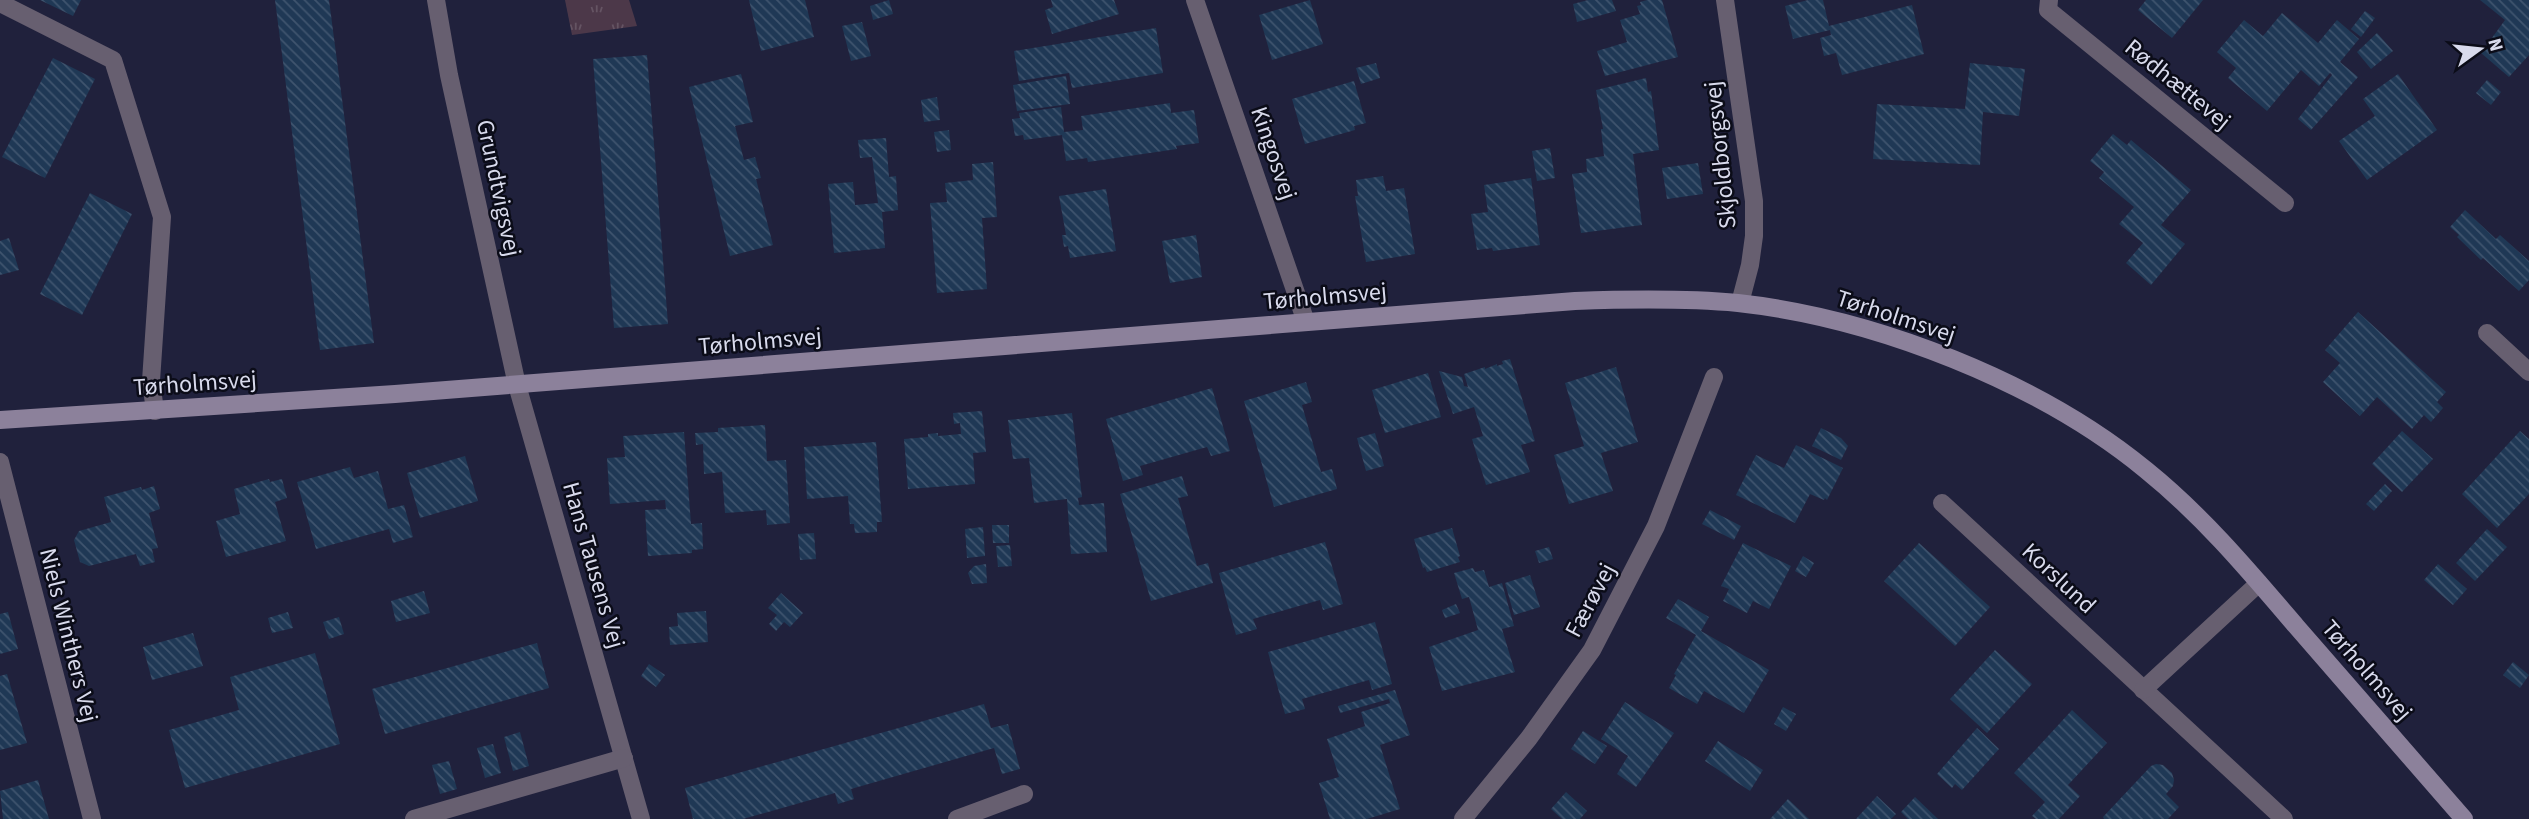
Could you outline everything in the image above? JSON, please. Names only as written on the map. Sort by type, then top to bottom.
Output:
[{"type":"street","name":"Grundtvigsvej","points":[[436,0],[449,75],[517,385]]},
{"type":"street","name":"Kingosvej","points":[[1195,0],[1306,322]]},
{"type":"street","name":"Skjoldborgsvej","points":[[1725,0],[1754,201],[1750,265],[1740,303]]},
{"type":"street","name":"Rødhættevej","points":[[2049,0],[2048,10],[2285,203]]},
{"type":"street","points":[[0,3],[113,60],[162,217],[152,381],[155,411]]},
{"type":"street","name":"Tørholmsvej","points":[[0,420],[517,385],[1575,301],[1677,299],[1740,303],[1810,315],[1912,344],[1963,364],[2054,408],[2145,469],[2223,542],[2464,819]]},
{"type":"street","points":[[2487,333],[2529,372]]},
{"type":"street","name":"Færøvej","points":[[1463,819],[1529,738],[1592,650],[1656,526],[1714,377]]},
{"type":"street","name":"Hans Tausens Vej","points":[[517,385],[641,819]]},
{"type":"street","name":"Niels Winthers Vej","points":[[0,462],[92,819]]},
{"type":"street","name":"Korslund","points":[[1942,503],[2284,819]]},
{"type":"street","points":[[2143,690],[2259,583]]},
{"type":"street","points":[[414,819],[624,758]]},
{"type":"street","points":[[957,819],[1024,794]]},
{"type":"green space","points":[[565,0],[629,0],[637,26],[572,35]]},
{"type":"building","points":[[40,0],[81,0],[73,16]]},
{"type":"building","points":[[275,0],[329,0],[374,343],[320,350]]},
{"type":"building","points":[[749,0],[805,0],[814,37],[761,51]]},
{"type":"building","points":[[889,0],[893,14],[873,20],[870,6]]},
{"type":"building","points":[[1051,0],[1114,0],[1119,14],[1052,34],[1045,10],[1053,7]]},
{"type":"building","points":[[1310,0],[1323,44],[1272,60],[1259,15]]},
{"type":"building","points":[[1588,0],[1612,0],[1616,11],[1577,22],[1573,4]]},
{"type":"building","points":[[1647,0],[1662,0],[1678,57],[1605,76],[1597,51],[1627,42],[1620,20],[1640,14],[1637,6]]},
{"type":"building","points":[[1808,0],[1823,0],[1829,26],[1912,5],[1924,54],[1842,75],[1836,53],[1824,56],[1820,38],[1831,35],[1830,30],[1793,39],[1785,6]]},
{"type":"building","points":[[2146,0],[2203,0],[2172,38],[2138,10]]},
{"type":"building","points":[[2480,0],[2529,0],[2529,55],[2509,77],[2481,53],[2505,20]]},
{"type":"building","points":[[2365,11],[2375,18],[2361,37],[2351,29]]},
{"type":"building","points":[[2282,13],[2318,43],[2337,20],[2359,39],[2340,62],[2358,77],[2311,130],[2298,119],[2332,75],[2330,73],[2319,86],[2301,70],[2267,111],[2228,78],[2236,68],[2217,52],[2244,20],[2263,36]]},
{"type":"building","points":[[862,22],[871,56],[851,61],[842,26]]},
{"type":"building","points":[[1156,28],[1163,73],[1072,88],[1069,73],[1019,81],[1014,51]]},
{"type":"building","points":[[2377,33],[2393,51],[2371,69],[2357,52]]},
{"type":"building","points":[[647,55],[668,324],[614,328],[593,59]]},
{"type":"building","points":[[53,58],[95,79],[45,178],[2,157]]},
{"type":"building","points":[[1376,63],[1380,78],[1361,84],[1356,68]]},
{"type":"building","points":[[1970,63],[2025,69],[2019,116],[1983,112],[1980,165],[1873,159],[1877,104],[1965,109]]},
{"type":"building","points":[[741,74],[753,122],[735,126],[744,160],[755,157],[761,178],[756,179],[773,245],[730,256],[689,87]]},
{"type":"building","points":[[2398,74],[2437,130],[2367,180],[2339,141],[2375,116],[2363,99]]},
{"type":"building","points":[[1066,76],[1070,104],[1017,111],[1013,85]]},
{"type":"building","points":[[1646,78],[1648,92],[1651,91],[1659,150],[1633,154],[1642,225],[1581,233],[1572,174],[1587,172],[1586,159],[1604,156],[1603,129],[1596,90]]},
{"type":"building","points":[[2487,80],[2501,92],[2491,105],[2476,93]]},
{"type":"building","points":[[1354,81],[1366,123],[1354,126],[1355,130],[1305,144],[1292,99]]},
{"type":"building","points":[[937,97],[940,120],[924,122],[921,100]]},
{"type":"building","points":[[1170,103],[1171,113],[1194,110],[1199,143],[1176,146],[1177,149],[1088,162],[1087,158],[1066,161],[1062,135],[1024,140],[1023,135],[1015,136],[1012,119],[1020,118],[1019,113],[1061,107],[1064,132],[1083,130],[1081,116]]},
{"type":"building","points":[[949,130],[951,150],[937,152],[934,132]]},
{"type":"building","points":[[2113,134],[2127,145],[2131,140],[2191,190],[2161,225],[2185,244],[2151,285],[2126,263],[2143,243],[2119,224],[2134,207],[2099,178],[2104,172],[2090,161]]},
{"type":"building","points":[[886,138],[889,177],[896,176],[898,210],[882,212],[885,248],[834,253],[828,184],[853,182],[855,205],[878,203],[872,157],[860,158],[858,140]]},
{"type":"building","points":[[1550,148],[1555,178],[1537,181],[1532,151]]},
{"type":"building","points":[[993,162],[997,217],[982,218],[987,289],[937,293],[930,203],[947,202],[945,183],[973,180],[972,164]]},
{"type":"building","points":[[1698,163],[1703,194],[1667,199],[1662,168]]},
{"type":"building","points":[[1383,176],[1386,191],[1404,188],[1415,254],[1366,262],[1355,196],[1358,196],[1356,180]]},
{"type":"building","points":[[1531,178],[1540,245],[1493,251],[1492,248],[1477,250],[1471,214],[1488,212],[1484,185]]},
{"type":"building","points":[[1106,189],[1116,251],[1070,258],[1068,246],[1064,247],[1062,235],[1066,235],[1059,196]]},
{"type":"building","points":[[90,193],[132,214],[82,315],[40,294]]},
{"type":"building","points":[[2465,210],[2496,239],[2500,235],[2529,261],[2529,280],[2519,291],[2483,258],[2481,260],[2450,227]]},
{"type":"building","points":[[1196,235],[1202,277],[1170,283],[1162,241]]},
{"type":"building","points":[[9,238],[19,270],[0,275],[0,241]]},
{"type":"building","points":[[2358,312],[2446,392],[2437,402],[2443,408],[2431,422],[2424,415],[2412,429],[2377,397],[2360,416],[2323,382],[2340,363],[2325,350]]},
{"type":"building","points":[[1510,359],[1535,441],[1521,445],[1530,472],[1486,485],[1472,439],[1483,436],[1474,407],[1453,414],[1439,371],[1462,377],[1464,386],[1468,387],[1464,374],[1497,366]]},
{"type":"building","points":[[1616,367],[1638,442],[1601,453],[1613,491],[1569,504],[1554,455],[1584,446],[1565,383]]},
{"type":"building","points":[[1428,373],[1441,417],[1385,433],[1372,390]]},
{"type":"building","points":[[1306,382],[1312,402],[1302,405],[1321,472],[1332,469],[1337,489],[1274,507],[1244,401]]},
{"type":"building","points":[[1212,388],[1230,451],[1211,456],[1207,447],[1140,466],[1143,475],[1123,481],[1106,419]]},
{"type":"building","points":[[982,411],[986,452],[973,453],[975,484],[908,489],[904,439],[928,437],[928,434],[938,433],[938,436],[961,434],[960,423],[954,424],[953,413]]},
{"type":"building","points":[[1072,413],[1082,497],[1078,498],[1079,505],[1104,503],[1107,552],[1071,554],[1067,499],[1034,503],[1029,458],[1013,459],[1008,420]]},
{"type":"building","points":[[765,425],[767,461],[786,460],[790,523],[767,525],[766,510],[725,513],[722,472],[704,474],[703,444],[696,445],[695,433],[718,432],[718,428]]},
{"type":"building","points":[[1821,428],[1841,438],[1848,446],[1841,460],[1812,446]]},
{"type":"building","points":[[2402,431],[2433,459],[2402,492],[2372,464]]},
{"type":"building","points":[[2520,431],[2529,439],[2529,494],[2497,528],[2462,494]]},
{"type":"building","points":[[684,432],[691,524],[702,523],[703,549],[692,550],[692,553],[648,556],[645,510],[666,509],[665,500],[610,504],[607,458],[625,457],[623,436]]},
{"type":"building","points":[[1375,433],[1384,466],[1366,471],[1357,438]]},
{"type":"building","points":[[876,442],[882,522],[877,522],[877,532],[855,533],[854,524],[850,524],[848,496],[807,499],[804,447]]},
{"type":"building","points":[[1796,445],[1843,468],[1827,500],[1810,494],[1795,523],[1736,495],[1756,455],[1784,468]]},
{"type":"building","points":[[465,456],[478,501],[420,518],[407,473]]},
{"type":"building","points":[[350,467],[354,478],[378,471],[388,509],[404,505],[413,537],[393,543],[389,529],[316,549],[297,482]]},
{"type":"building","points":[[1182,476],[1188,496],[1178,498],[1197,566],[1208,563],[1213,583],[1151,601],[1120,494]]},
{"type":"building","points":[[269,479],[270,482],[282,479],[287,498],[275,502],[286,541],[226,557],[216,521],[240,514],[234,489]]},
{"type":"building","points":[[2385,484],[2392,491],[2374,511],[2366,504]]},
{"type":"building","points":[[154,486],[160,509],[149,513],[158,548],[152,549],[155,562],[140,566],[136,554],[89,566],[80,562],[74,540],[79,531],[111,522],[104,497]]},
{"type":"building","points":[[1710,510],[1741,526],[1734,540],[1702,524]]},
{"type":"building","points":[[992,525],[1009,525],[1009,543],[993,543]]},
{"type":"building","points":[[983,527],[985,556],[967,558],[965,529]]},
{"type":"building","points":[[1452,528],[1460,562],[1427,572],[1425,567],[1423,568],[1414,539]]},
{"type":"building","points":[[2487,529],[2507,547],[2475,581],[2456,563]]},
{"type":"building","points":[[814,533],[816,559],[800,560],[798,534]]},
{"type":"building","points":[[1325,542],[1343,604],[1323,610],[1320,600],[1253,619],[1257,629],[1236,635],[1219,573]]},
{"type":"building","points":[[1743,543],[1791,566],[1769,609],[1753,601],[1747,613],[1723,601],[1729,589],[1721,586]]},
{"type":"building","points":[[1919,543],[1990,607],[1955,646],[1884,581]]},
{"type":"building","points":[[1010,545],[1012,566],[998,567],[996,546]]},
{"type":"building","points":[[1549,547],[1553,559],[1539,563],[1535,551]]},
{"type":"building","points":[[1803,556],[1814,563],[1806,577],[1795,571]]},
{"type":"building","points":[[986,564],[987,583],[972,584],[968,573],[974,566]]},
{"type":"building","points":[[2438,564],[2467,589],[2453,605],[2424,580]]},
{"type":"building","points":[[1473,568],[1475,572],[1484,570],[1489,587],[1502,583],[1514,626],[1502,629],[1515,672],[1442,691],[1429,647],[1478,630],[1469,597],[1462,599],[1454,573]]},
{"type":"building","points":[[1530,575],[1540,607],[1514,615],[1505,583]]},
{"type":"building","points":[[424,591],[430,613],[396,622],[391,601]]},
{"type":"building","points":[[781,593],[803,613],[790,627],[784,622],[776,631],[769,624],[777,615],[768,608]]},
{"type":"building","points":[[1678,599],[1709,617],[1701,631],[1769,670],[1744,713],[1704,691],[1697,704],[1669,688],[1696,635],[1666,618]]},
{"type":"building","points":[[1456,604],[1460,613],[1445,618],[1442,610]]},
{"type":"building","points":[[706,611],[708,642],[670,645],[669,627],[678,626],[677,613]]},
{"type":"building","points":[[8,612],[18,649],[0,654],[0,614]]},
{"type":"building","points":[[288,612],[293,628],[272,633],[268,618]]},
{"type":"building","points":[[339,617],[344,634],[329,639],[323,622]]},
{"type":"building","points":[[1375,622],[1392,684],[1372,690],[1369,680],[1302,699],[1305,709],[1285,714],[1268,652]]},
{"type":"building","points":[[193,633],[203,666],[152,680],[143,647]]},
{"type":"building","points":[[537,643],[549,688],[385,734],[372,689]]},
{"type":"building","points":[[1995,650],[2032,684],[1987,733],[1950,699]]},
{"type":"building","points":[[315,653],[340,744],[185,788],[169,730],[239,710],[230,677]]},
{"type":"building","points":[[2513,662],[2529,675],[2520,688],[2503,675]]},
{"type":"building","points":[[649,664],[665,675],[656,687],[641,676]]},
{"type":"building","points":[[7,674],[27,743],[0,750],[0,676]]},
{"type":"building","points":[[1395,690],[1410,735],[1380,745],[1400,809],[1367,819],[1330,819],[1319,783],[1339,777],[1327,739],[1365,726],[1361,712],[1390,703],[1389,699],[1340,713],[1338,706]]},
{"type":"building","points":[[1625,702],[1674,733],[1636,787],[1617,774],[1628,756],[1601,739]]},
{"type":"building","points":[[984,704],[991,728],[1008,724],[1020,769],[1002,774],[994,748],[851,789],[854,799],[838,804],[835,793],[743,819],[693,819],[685,788]]},
{"type":"building","points":[[1783,707],[1796,714],[1786,731],[1774,724]]},
{"type":"building","points":[[2072,710],[2107,743],[2068,785],[2080,796],[2059,819],[2036,819],[2032,816],[2045,802],[2014,773]]},
{"type":"building","points":[[1977,728],[1999,749],[1962,790],[1955,784],[1952,788],[1937,774]]},
{"type":"building","points":[[1583,731],[1607,746],[1595,764],[1571,749]]},
{"type":"building","points":[[520,732],[529,766],[513,771],[504,737]]},
{"type":"building","points":[[1718,741],[1763,770],[1750,791],[1705,761]]},
{"type":"building","points":[[493,744],[501,773],[485,778],[477,748]]},
{"type":"building","points":[[449,761],[457,789],[440,794],[432,765]]},
{"type":"building","points":[[2163,765],[2172,773],[2174,780],[2173,786],[2166,794],[2179,807],[2168,819],[2104,819],[2151,766]]},
{"type":"building","points":[[38,780],[49,819],[3,819],[0,791]]},
{"type":"building","points":[[1566,792],[1587,811],[1580,819],[1562,819],[1551,809]]},
{"type":"building","points":[[1877,796],[1896,814],[1891,819],[1856,819]]},
{"type":"building","points":[[1915,797],[1938,819],[1908,819],[1901,812]]},
{"type":"building","points":[[1788,799],[1809,819],[1770,819]]}]
